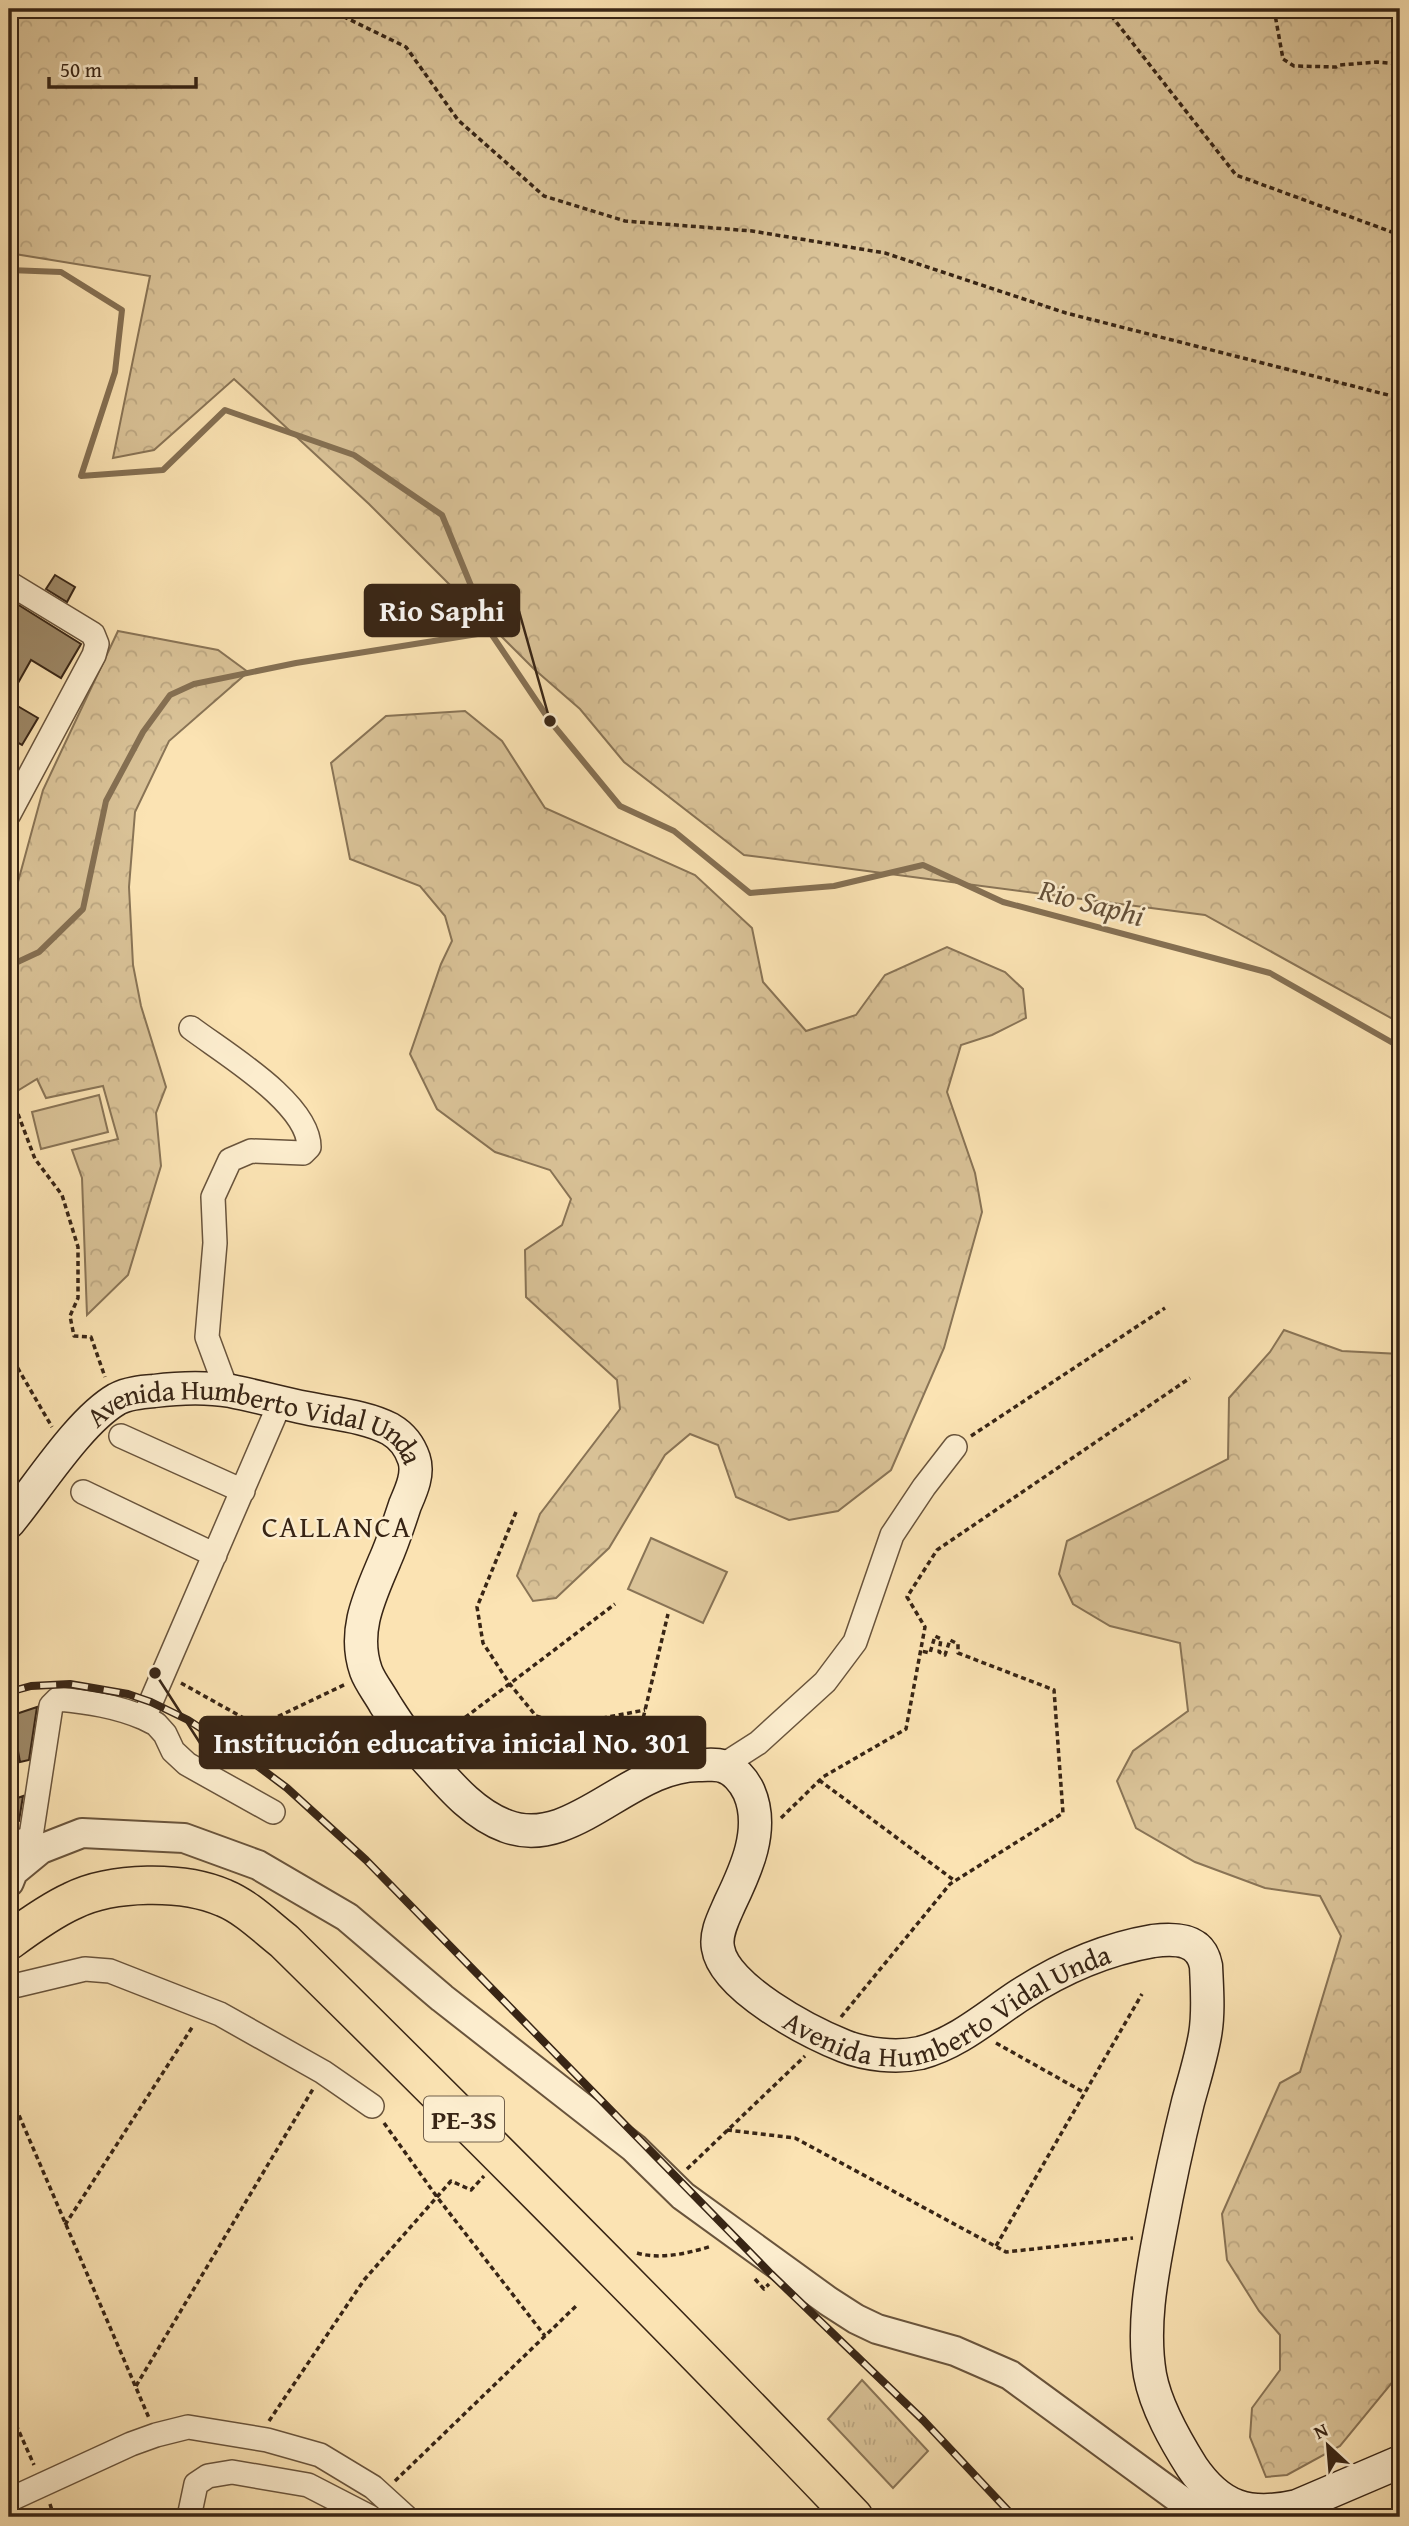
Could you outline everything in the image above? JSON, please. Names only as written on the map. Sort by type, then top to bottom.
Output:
[{"type":"highway","name":"PE-3S","points":[[9,1939],[72,1900],[110,1888],[181,1888],[224,1898],[248,1912],[284,1941],[501,2156],[720,2376],[854,2517]]},
{"type":"main road","name":"Avenida Humberto Vidal Unda","points":[[9,1522],[92,1419],[113,1401],[129,1394],[169,1389],[228,1391],[351,1416],[390,1429],[403,1439],[416,1464],[414,1483],[386,1559],[370,1593],[362,1623],[362,1652],[367,1674],[404,1735],[447,1783],[486,1817],[509,1828],[531,1831],[553,1829],[577,1819],[651,1777],[693,1765],[722,1766],[736,1774],[751,1797],[754,1833],[746,1871],[719,1931],[717,1941],[721,1961],[727,1971],[753,1995],[793,2021],[842,2045],[860,2050],[895,2055],[917,2054],[943,2045],[1021,1994],[1096,1956],[1130,1945],[1166,1940],[1190,1942],[1204,1955],[1206,1966],[1205,2035],[1171,2168],[1153,2261],[1146,2336],[1151,2377],[1159,2402],[1176,2440],[1200,2478],[1225,2502],[1257,2514],[1307,2502],[1400,2462]]},
{"type":"street","points":[[9,583],[93,634],[97,645],[9,814]]},
{"type":"street","points":[[191,1028],[277,1092],[296,1113],[309,1137],[309,1147],[303,1153],[251,1151],[230,1160],[213,1197],[215,1243],[207,1337],[228,1391]]},
{"type":"street","points":[[144,1718],[280,1402]]},
{"type":"street","points":[[121,1436],[243,1491]]},
{"type":"street","points":[[722,1766],[758,1742],[825,1682],[855,1642],[892,1535],[955,1447]]},
{"type":"street","points":[[83,1492],[215,1555]]},
{"type":"street","points":[[9,1882],[13,1872],[41,1849],[45,1839],[51,1706],[58,1699],[109,1706],[156,1724],[179,1758],[273,1812]]},
{"type":"street","points":[[9,1850],[45,1839],[82,1833],[184,1838],[258,1865],[347,1917],[442,1998],[634,2148],[683,2196],[828,2301],[888,2333],[955,2351],[1010,2375],[1204,2517]]},
{"type":"street","points":[[9,1980],[19,1985],[85,1969],[110,1971],[220,2014],[323,2072],[372,2106]]},
{"type":"street","points":[[9,2500],[156,2435],[188,2427],[258,2438],[320,2455],[373,2487],[406,2517]]},
{"type":"street","points":[[188,2517],[196,2484],[208,2476],[232,2472],[308,2485],[370,2517]]},
{"type":"path","points":[[328,9],[407,47],[458,120],[544,196],[625,221],[752,231],[885,253],[1066,313],[1400,398]]},
{"type":"path","points":[[1106,9],[1237,175],[1400,235]]},
{"type":"path","points":[[1274,9],[1283,59],[1294,66],[1336,67],[1377,62],[1400,64]]},
{"type":"path","points":[[18,1114],[35,1159],[62,1195],[78,1247],[78,1298],[70,1316],[74,1336],[91,1337],[113,1401]]},
{"type":"path","points":[[955,1447],[1166,1308]]},
{"type":"path","points":[[9,1353],[66,1450]]},
{"type":"path","points":[[780,1818],[819,1780],[906,1729],[925,1626],[907,1597],[937,1550],[1190,1378]]},
{"type":"path","points":[[516,1512],[477,1607],[483,1643],[509,1683],[536,1716],[566,1725],[645,1710]]},
{"type":"path","points":[[420,1752],[615,1604]]},
{"type":"path","points":[[651,1777],[642,1723],[668,1615]]},
{"type":"path","points":[[682,2174],[826,2036],[950,1884],[1063,1813],[1054,1690],[958,1653],[958,1644],[950,1640],[945,1654],[939,1652],[941,1639],[935,1636],[930,1653],[920,1651]]},
{"type":"path","points":[[164,1674],[258,1726],[367,1674]]},
{"type":"path","points":[[819,1780],[955,1881]]},
{"type":"path","points":[[995,2246],[1142,1994]]},
{"type":"path","points":[[65,2225],[190,2027],[220,2014]]},
{"type":"path","points":[[985,2046],[996,2043],[1085,2093]]},
{"type":"path","points":[[136,2386],[323,2072]]},
{"type":"path","points":[[9,2092],[156,2435]]},
{"type":"path","points":[[372,2106],[436,2197],[545,2336]]},
{"type":"path","points":[[727,2130],[795,2138],[1006,2252],[1159,2235]]},
{"type":"path","points":[[258,2438],[364,2280],[451,2182],[471,2190],[501,2156]]},
{"type":"path","points":[[629,2248],[639,2255],[661,2255],[716,2245]]},
{"type":"path","points":[[755,2279],[764,2289],[784,2269]]},
{"type":"path","points":[[381,2495],[576,2306]]},
{"type":"path","points":[[9,2409],[43,2484],[54,2517]]},
{"type":"green space","points":[[9,9],[1400,9],[1400,1023],[1205,915],[744,855],[624,762],[580,709],[534,669],[369,504],[234,379],[154,450],[113,458],[150,276],[15,254],[9,248]]},
{"type":"green space","points":[[118,631],[218,650],[248,672],[169,741],[135,812],[129,887],[133,965],[141,1006],[166,1087],[156,1113],[161,1166],[128,1275],[87,1315],[82,1178],[72,1150],[118,1139],[103,1086],[46,1098],[37,1079],[9,1096],[9,915],[43,790]]},
{"type":"green space","points":[[465,711],[502,741],[545,808],[695,875],[752,928],[763,982],[806,1031],[856,1015],[885,975],[947,947],[1005,972],[1023,989],[1026,1018],[992,1035],[961,1045],[947,1092],[975,1173],[982,1212],[944,1348],[891,1470],[838,1511],[789,1520],[736,1497],[718,1445],[690,1434],[665,1455],[609,1548],[556,1598],[533,1601],[517,1576],[540,1514],[620,1409],[617,1380],[526,1297],[525,1250],[562,1225],[571,1199],[550,1170],[495,1152],[437,1109],[410,1054],[441,964],[452,941],[445,916],[420,886],[350,859],[331,763],[386,716]]},
{"type":"green space","points":[[99,1095],[108,1132],[41,1149],[32,1112]]},
{"type":"green space","points":[[1284,1330],[1342,1351],[1400,1354],[1400,2373],[1340,2446],[1287,2475],[1266,2477],[1250,2437],[1252,2408],[1280,2370],[1280,2335],[1259,2311],[1227,2260],[1222,2214],[1280,2083],[1300,2072],[1341,1936],[1320,1896],[1265,1888],[1195,1862],[1136,1828],[1117,1781],[1133,1751],[1188,1711],[1180,1643],[1110,1626],[1073,1604],[1059,1574],[1067,1541],[1228,1459],[1229,1398],[1270,1352]]},
{"type":"green space","points":[[651,1538],[727,1572],[703,1623],[628,1589]]},
{"type":"green space","points":[[862,2380],[928,2451],[893,2488],[828,2419]]},
{"type":"building","points":[[55,575],[75,587],[67,602],[46,589]]},
{"type":"building","points":[[9,599],[81,644],[61,678],[31,660],[9,699]]},
{"type":"building","points":[[9,701],[38,718],[22,745],[9,738]]},
{"type":"building","points":[[37,1707],[29,1760],[20,1762],[18,1751],[9,1754],[10,1716]]},
{"type":"building","points":[[23,1796],[19,1821],[9,1824],[9,1801]]},
{"type":"waterway","name":"Rio Saphi","points":[[9,270],[61,272],[122,310],[115,372],[81,476],[163,470],[225,410],[354,455],[442,515],[490,632],[550,721],[620,806],[674,831],[750,893],[834,886],[923,865],[1003,902],[1270,973],[1400,1047]]},
{"type":"waterway","points":[[9,966],[39,952],[83,909],[106,801],[143,732],[170,695],[194,684],[296,663],[490,632]]},
{"type":"railway","points":[[9,1692],[31,1686],[70,1684],[128,1694],[188,1720],[287,1788],[366,1860],[771,2274],[923,2420],[1014,2517]]},
{"type":"place","name":"Rio Saphi","points":[[550,721]]},
{"type":"place","name":"Institución educativa inicial No. 301","points":[[155,1673]]},
{"type":"district","name":"CALLANCA","points":[[337,1526]]}]
